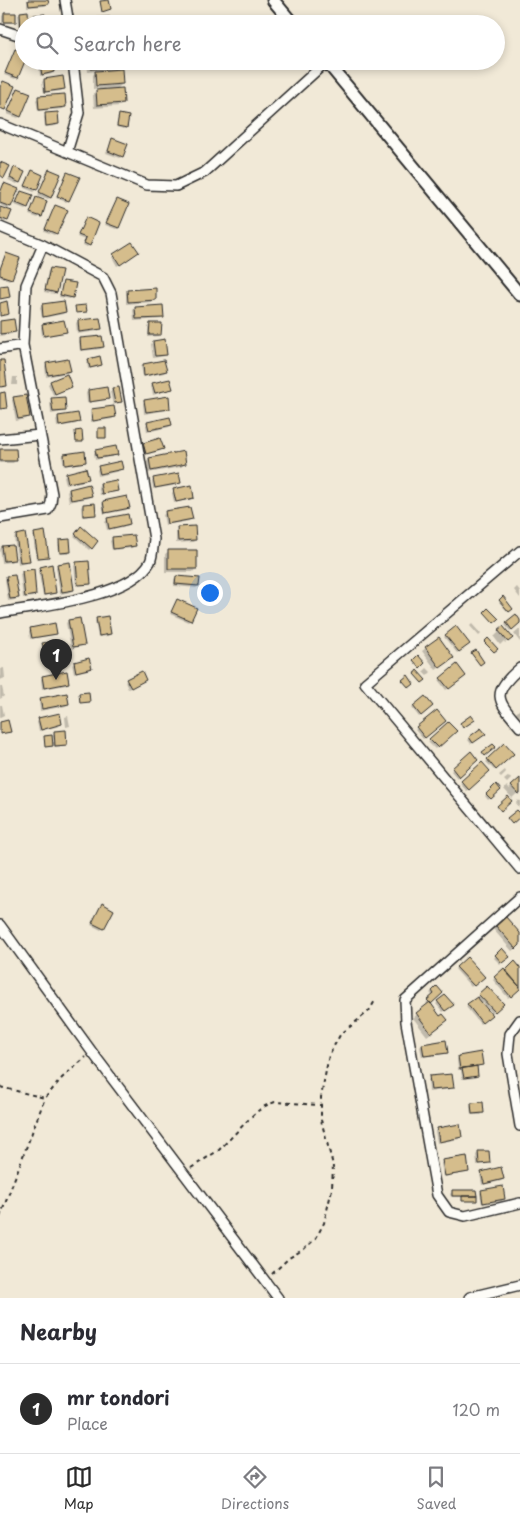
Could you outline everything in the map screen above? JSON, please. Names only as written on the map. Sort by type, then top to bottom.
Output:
[{"type":"street","points":[[65,0],[67,15]]},
{"type":"street","points":[[272,0],[285,15]]},
{"type":"street","points":[[0,29],[15,34]]},
{"type":"street","points":[[67,152],[79,113],[74,70]]},
{"type":"street","points":[[0,124],[147,185],[176,186],[205,172],[317,70]]},
{"type":"street","points":[[333,70],[520,296]]},
{"type":"street","points":[[0,226],[43,245],[103,277],[111,293],[154,539],[151,561],[138,575],[122,585],[86,598],[0,612]]},
{"type":"street","points":[[0,518],[48,510],[51,503],[52,494],[22,345],[26,285],[43,245]]},
{"type":"street","points":[[0,348],[22,345]]},
{"type":"street","points":[[0,439],[40,435]]},
{"type":"street","points":[[520,551],[365,683],[520,870]]},
{"type":"street","points":[[520,668],[507,679],[502,686],[500,694],[501,702],[505,709],[520,728]]},
{"type":"street","points":[[520,897],[404,1000],[406,1022],[437,1195],[449,1212],[465,1216],[520,1203]]},
{"type":"street","points":[[0,925],[92,1052],[278,1298]]},
{"type":"street","points":[[520,1020],[510,1034],[508,1054],[520,1126]]},
{"type":"street","points":[[469,1298],[470,1296],[520,1286]]},
{"type":"path","points":[[264,1281],[289,1258],[304,1249],[316,1238],[324,1223],[332,1189],[333,1165],[320,1120],[321,1097],[330,1054],[340,1034],[369,1011],[376,999]]},
{"type":"path","points":[[0,1216],[45,1098],[62,1078],[92,1052]]},
{"type":"path","points":[[0,1088],[45,1098]]},
{"type":"path","points":[[183,1173],[219,1150],[265,1106],[275,1102],[321,1105]]},
{"type":"building","points":[[28,0],[48,0],[49,4],[29,6]]},
{"type":"building","points":[[109,0],[111,9],[102,12],[100,1]]},
{"type":"building","points":[[28,11],[28,15],[20,15],[20,12]]},
{"type":"building","points":[[4,13],[16,13],[15,22],[4,22]]},
{"type":"building","points":[[15,49],[15,70],[21,70],[18,78],[5,73]]},
{"type":"building","points":[[41,70],[54,70],[54,72],[42,75]]},
{"type":"building","points":[[122,70],[123,84],[96,86],[95,71]]},
{"type":"building","points":[[63,76],[65,89],[45,92],[44,79]]},
{"type":"building","points":[[3,81],[15,86],[5,110],[0,108],[0,87]]},
{"type":"building","points":[[18,88],[31,93],[21,117],[8,111]]},
{"type":"building","points":[[123,88],[124,103],[97,105],[96,90]]},
{"type":"building","points":[[65,94],[66,107],[39,110],[38,96]]},
{"type":"building","points":[[58,112],[59,124],[46,126],[45,113]]},
{"type":"building","points":[[119,114],[129,116],[127,128],[117,126]]},
{"type":"building","points":[[112,138],[128,144],[123,157],[108,151]]},
{"type":"building","points":[[0,162],[10,166],[4,178],[0,175]]},
{"type":"building","points":[[14,167],[25,172],[20,183],[10,178]]},
{"type":"building","points":[[49,169],[61,174],[51,198],[39,192]]},
{"type":"building","points":[[32,170],[43,175],[37,190],[25,186]]},
{"type":"building","points":[[67,172],[80,177],[69,201],[57,196]]},
{"type":"building","points":[[4,183],[19,189],[11,207],[0,203],[0,193]]},
{"type":"building","points":[[21,191],[33,195],[28,208],[16,203]]},
{"type":"building","points":[[36,197],[47,201],[42,217],[30,213]]},
{"type":"building","points":[[117,199],[129,204],[119,228],[106,223]]},
{"type":"building","points":[[55,205],[68,210],[57,234],[45,229]]},
{"type":"building","points":[[0,207],[12,211],[8,221],[0,218]]},
{"type":"building","points":[[86,217],[99,223],[90,246],[84,243],[86,238],[78,235]]},
{"type":"building","points":[[132,242],[139,252],[120,265],[113,254]]},
{"type":"building","points":[[6,253],[20,258],[12,279],[0,275],[0,269]]},
{"type":"building","points":[[50,268],[62,270],[57,293],[45,290]]},
{"type":"building","points":[[63,281],[76,283],[73,298],[60,295]]},
{"type":"building","points":[[8,285],[10,297],[0,299],[0,286]]},
{"type":"building","points":[[156,288],[156,300],[128,302],[127,290]]},
{"type":"building","points":[[7,301],[9,314],[0,316],[0,303]]},
{"type":"building","points":[[64,301],[66,312],[43,317],[42,304]]},
{"type":"building","points":[[86,305],[87,312],[76,313],[75,306]]},
{"type":"building","points":[[163,305],[164,318],[136,319],[135,307]]},
{"type":"building","points":[[100,318],[102,329],[79,332],[78,320]]},
{"type":"building","points":[[14,319],[16,332],[0,334],[0,321]]},
{"type":"building","points":[[64,320],[67,332],[44,336],[42,324]]},
{"type":"building","points":[[150,323],[162,323],[161,335],[149,335]]},
{"type":"building","points":[[102,336],[104,347],[81,350],[80,338]]},
{"type":"building","points":[[165,339],[167,355],[155,356],[153,341]]},
{"type":"building","points":[[100,356],[102,365],[90,368],[88,359]]},
{"type":"building","points":[[68,359],[71,371],[48,375],[46,363]]},
{"type":"building","points":[[0,360],[4,360],[7,386],[0,387]]},
{"type":"building","points":[[164,360],[167,371],[144,376],[143,364]]},
{"type":"building","points":[[67,374],[72,387],[55,394],[50,381]]},
{"type":"building","points":[[170,379],[173,389],[155,393],[152,383]]},
{"type":"building","points":[[107,387],[109,399],[89,402],[88,390]]},
{"type":"building","points":[[119,387],[122,402],[115,403],[112,388]]},
{"type":"building","points":[[5,392],[7,408],[0,409],[0,393]]},
{"type":"building","points":[[26,395],[30,417],[18,419],[13,397]]},
{"type":"building","points":[[169,396],[170,409],[146,412],[144,400]]},
{"type":"building","points":[[65,397],[66,411],[53,412],[51,398]]},
{"type":"building","points":[[114,406],[116,417],[93,421],[91,409]]},
{"type":"building","points":[[78,413],[80,422],[59,426],[58,416]]},
{"type":"building","points":[[170,417],[172,425],[149,430],[147,422]]},
{"type":"building","points":[[98,428],[106,428],[106,438],[98,438]]},
{"type":"building","points":[[82,430],[83,442],[76,442],[75,431]]},
{"type":"building","points":[[160,438],[164,449],[146,454],[143,443]]},
{"type":"building","points":[[116,446],[118,455],[97,458],[95,450]]},
{"type":"building","points":[[0,449],[16,449],[17,461],[0,461]]},
{"type":"building","points":[[85,451],[86,462],[65,465],[64,454]]},
{"type":"building","points":[[184,451],[186,464],[151,471],[149,458]]},
{"type":"building","points":[[121,461],[123,469],[100,474],[98,466]]},
{"type":"building","points":[[86,468],[89,479],[68,483],[66,473]]},
{"type":"building","points":[[179,473],[181,483],[155,488],[153,478]]},
{"type":"building","points":[[116,480],[118,491],[102,494],[100,483]]},
{"type":"building","points":[[89,484],[92,496],[71,500],[69,489]]},
{"type":"building","points":[[192,485],[194,498],[176,502],[173,489]]},
{"type":"building","points":[[127,496],[130,508],[105,513],[103,501]]},
{"type":"building","points":[[95,503],[96,515],[83,516],[83,504]]},
{"type":"building","points":[[190,507],[193,519],[167,524],[165,511]]},
{"type":"building","points":[[128,514],[130,524],[109,529],[107,518]]},
{"type":"building","points":[[81,526],[98,541],[92,549],[75,534]]},
{"type":"building","points":[[195,526],[196,540],[178,541],[177,527]]},
{"type":"building","points":[[45,531],[49,557],[38,558],[34,533]]},
{"type":"building","points":[[25,533],[30,561],[20,562],[16,535]]},
{"type":"building","points":[[134,535],[136,546],[113,549],[112,537]]},
{"type":"building","points":[[70,539],[71,552],[60,553],[59,540]]},
{"type":"building","points":[[13,545],[15,560],[4,561],[2,546]]},
{"type":"building","points":[[168,550],[197,550],[197,569],[168,569]]},
{"type":"building","points":[[89,561],[91,584],[78,585],[76,562]]},
{"type":"building","points":[[70,562],[74,590],[62,592],[57,564]]},
{"type":"building","points":[[52,564],[56,593],[44,595],[40,567]]},
{"type":"building","points":[[34,569],[36,595],[25,597],[22,571]]},
{"type":"building","points":[[15,575],[19,598],[10,599],[6,576]]},
{"type":"building","points":[[176,576],[200,578],[199,586],[175,584]]},
{"type":"building","points":[[503,596],[513,609],[509,612],[499,600]]},
{"type":"building","points":[[177,599],[197,608],[191,621],[171,612]]},
{"type":"building","points":[[488,608],[499,619],[494,623],[484,612]]},
{"type":"building","points":[[516,614],[520,623],[512,630],[506,622]]},
{"type":"building","points":[[108,616],[111,634],[99,636],[96,618]]},
{"type":"building","points":[[80,618],[85,645],[73,647],[68,620]]},
{"type":"building","points":[[55,623],[57,634],[32,638],[30,628]]},
{"type":"building","points":[[456,626],[470,644],[459,652],[445,635]]},
{"type":"building","points":[[503,626],[513,638],[508,642],[498,630]]},
{"type":"building","points":[[439,637],[454,658],[440,668],[425,647]]},
{"type":"building","points":[[488,638],[498,649],[494,652],[484,642]]},
{"type":"building","points":[[49,642],[51,652],[45,654],[42,643]]},
{"type":"building","points":[[476,650],[484,662],[480,665],[471,653]]},
{"type":"building","points":[[418,655],[425,663],[420,668],[413,660]]},
{"type":"building","points":[[61,656],[62,661],[45,664],[45,660]]},
{"type":"building","points":[[89,658],[92,668],[76,672],[74,662]]},
{"type":"building","points":[[457,664],[466,676],[449,689],[440,678]]},
{"type":"building","points":[[417,670],[426,680],[422,683],[414,674]]},
{"type":"building","points":[[67,671],[69,683],[44,688],[42,676]]},
{"type":"building","points":[[142,671],[146,680],[131,688],[126,679]]},
{"type":"building","points":[[408,675],[414,684],[409,688],[402,680]]},
{"type":"building","points":[[89,692],[90,702],[80,703],[79,693]]},
{"type":"building","points":[[67,693],[69,704],[42,709],[40,698]]},
{"type":"building","points":[[425,696],[433,706],[421,716],[413,706]]},
{"type":"building","points":[[437,710],[446,721],[425,738],[416,727]]},
{"type":"building","points":[[60,713],[62,724],[41,730],[38,718]]},
{"type":"building","points":[[471,715],[475,720],[463,728],[460,723]]},
{"type":"building","points":[[8,720],[11,732],[0,734],[0,722]]},
{"type":"building","points":[[448,722],[457,731],[438,748],[429,739]]},
{"type":"building","points":[[481,728],[486,734],[473,743],[469,737]]},
{"type":"building","points":[[66,730],[67,745],[55,746],[54,731]]},
{"type":"building","points":[[52,735],[53,746],[45,747],[44,736]]},
{"type":"building","points":[[504,743],[514,754],[496,770],[487,759]]},
{"type":"building","points":[[493,744],[496,747],[485,756],[482,752]]},
{"type":"building","points":[[471,751],[478,760],[459,777],[452,768]]},
{"type":"building","points":[[482,762],[490,771],[469,790],[461,781]]},
{"type":"building","points":[[520,778],[520,793],[518,794],[511,786]]},
{"type":"building","points":[[496,784],[501,790],[491,799],[486,794]]},
{"type":"building","points":[[508,796],[512,801],[501,811],[497,806]]},
{"type":"building","points":[[517,810],[520,813],[520,817],[512,824],[507,818]]},
{"type":"building","points":[[102,903],[114,910],[104,929],[92,923]]},
{"type":"building","points":[[505,916],[520,933],[520,945],[516,949],[495,925]]},
{"type":"building","points":[[502,948],[510,957],[502,963],[495,955]]},
{"type":"building","points":[[467,957],[485,977],[474,986],[456,967]]},
{"type":"building","points":[[515,961],[520,967],[520,987],[505,971]]},
{"type":"building","points":[[504,968],[520,987],[511,997],[494,977]]},
{"type":"building","points":[[437,986],[443,993],[431,1004],[427,1000],[434,994],[432,991]]},
{"type":"building","points":[[487,986],[504,1004],[495,1012],[478,994]]},
{"type":"building","points":[[445,995],[454,1005],[445,1011],[437,1001]]},
{"type":"building","points":[[477,997],[492,1015],[482,1023],[467,1004]]},
{"type":"building","points":[[430,1002],[440,1016],[443,1014],[448,1020],[431,1033],[416,1013]]},
{"type":"building","points":[[446,1040],[448,1053],[424,1056],[422,1044]]},
{"type":"building","points":[[481,1052],[483,1065],[460,1069],[458,1056]]},
{"type":"building","points":[[477,1066],[478,1076],[464,1078],[462,1068]]},
{"type":"building","points":[[452,1074],[454,1088],[431,1090],[429,1076]]},
{"type":"building","points":[[483,1102],[484,1113],[472,1114],[471,1103]]},
{"type":"building","points":[[460,1124],[462,1137],[439,1142],[437,1128]]},
{"type":"building","points":[[478,1151],[489,1151],[490,1163],[479,1164]]},
{"type":"building","points":[[467,1156],[469,1172],[445,1176],[442,1160]]},
{"type":"building","points":[[501,1167],[504,1179],[484,1184],[481,1172]]},
{"type":"building","points":[[503,1186],[505,1199],[483,1203],[481,1190]]},
{"type":"building","points":[[452,1190],[476,1190],[477,1196],[452,1196]]},
{"type":"building","points":[[462,1196],[477,1196],[477,1201],[462,1201]]},
{"type":"place","name":"mr tondori","points":[[56,680]]}]
